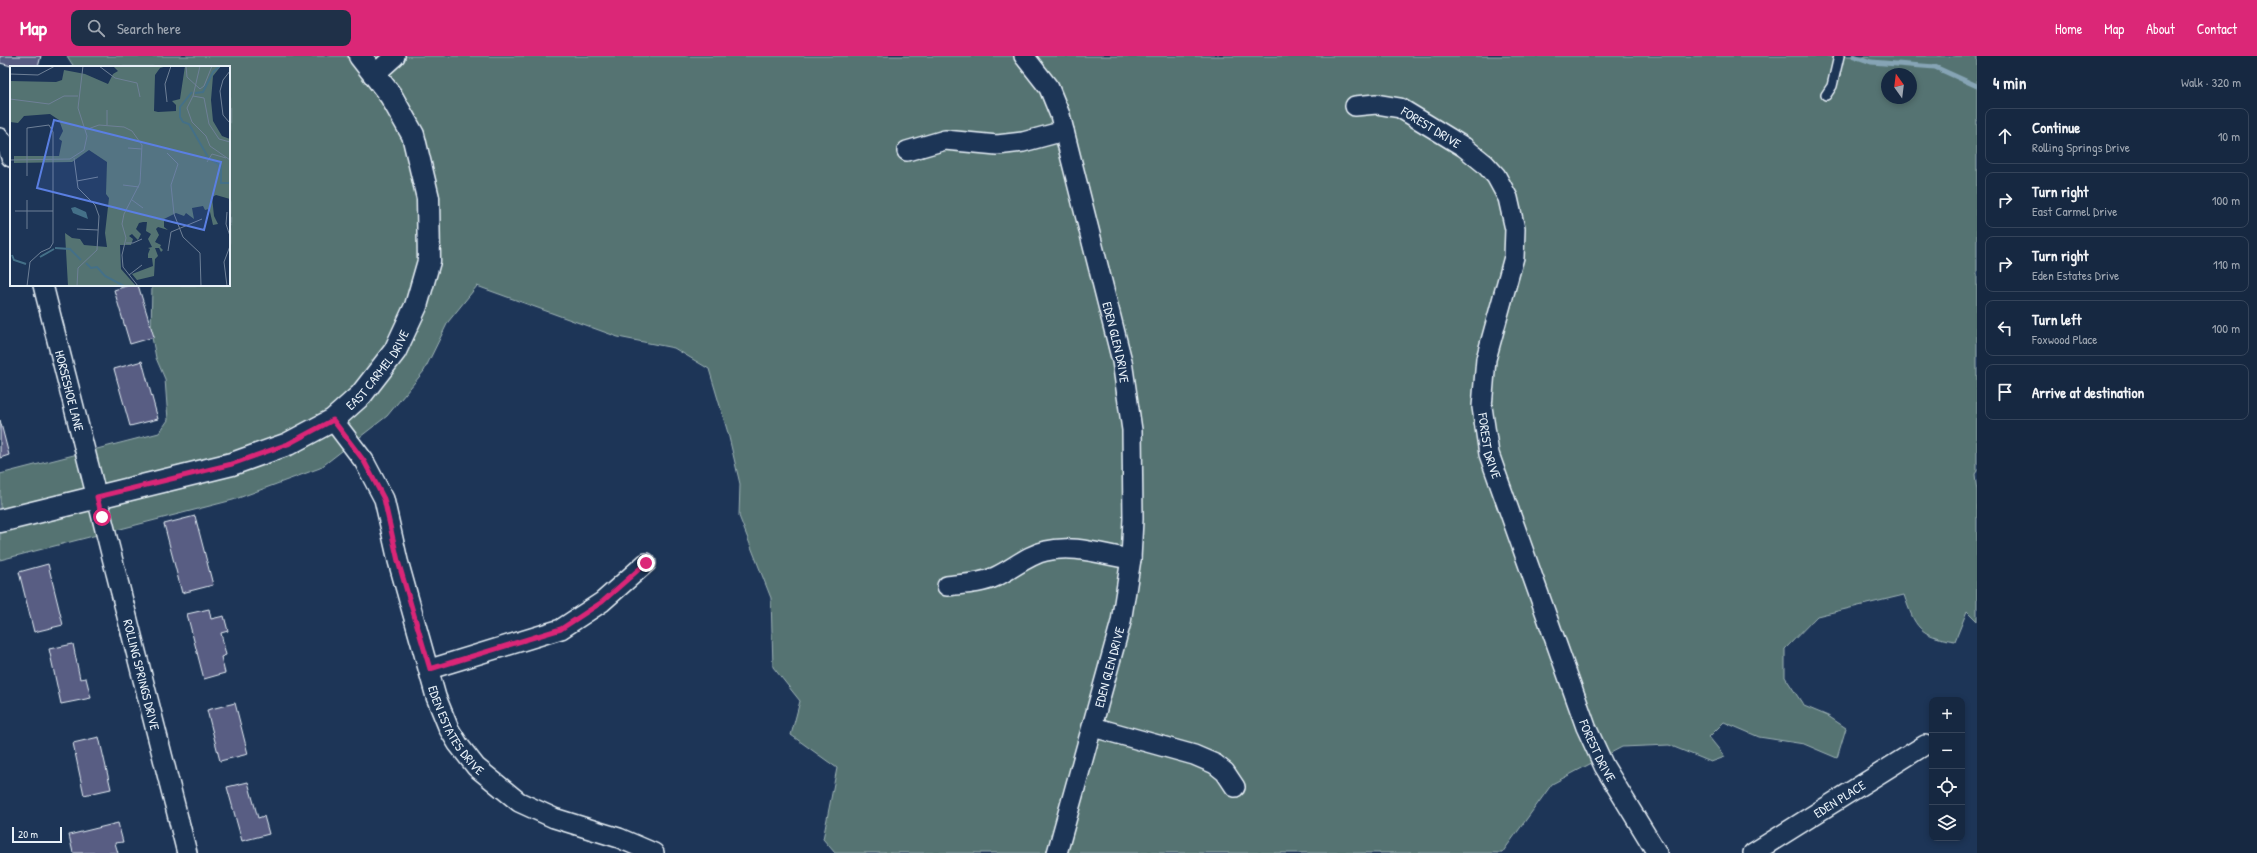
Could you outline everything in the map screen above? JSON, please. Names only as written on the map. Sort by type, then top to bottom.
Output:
[{"type":"street","name":"EAST CARMEL DRIVE","points":[[0,521],[232,464],[288,444],[333,420],[362,395],[394,351],[416,306],[429,261],[428,198],[413,135],[391,96],[360,56]]},
{"type":"street","points":[[375,74],[395,56]]},
{"type":"street","name":"EDEN GLEN DRIVE","points":[[1024,56],[1049,88],[1064,131],[1122,361],[1132,430],[1133,519],[1131,559],[1121,622],[1057,853]]},
{"type":"street","name":"FOREST DRIVE","points":[[1355,106],[1376,104],[1400,108],[1464,147],[1485,164],[1496,176],[1508,198],[1515,229],[1514,257],[1486,359],[1482,407],[1489,454],[1586,727],[1604,766],[1657,853]]},
{"type":"street","points":[[907,151],[945,140],[997,145],[1023,142],[1064,131]]},
{"type":"street","points":[[0,138],[8,148],[10,154]]},
{"type":"street","name":"HORSESHOE LANE","points":[[43,286],[97,497]]},
{"type":"street","name":"EDEN ESTATES DRIVE","points":[[333,420],[364,461],[384,499],[398,561],[430,669],[436,697],[449,729],[458,744],[476,767],[520,802],[554,818],[619,838],[654,853]]},
{"type":"street","name":"ROLLING SPRINGS DRIVE","points":[[97,497],[187,853]]},
{"type":"street","points":[[947,586],[994,578],[1026,558],[1058,549],[1074,548],[1131,559]]},
{"type":"street","points":[[430,669],[561,629],[602,602],[646,563]]},
{"type":"street","points":[[1093,727],[1194,755],[1215,764],[1225,772],[1235,787]]},
{"type":"street","name":"EDEN PLACE","points":[[1753,853],[1925,745]]},
{"type":"lane","points":[[1826,95],[1832,86],[1839,56]]},
{"type":"green space","points":[[67,56],[1977,56],[1977,471],[1975,474],[1977,492],[1977,621],[1967,611],[1955,641],[1933,636],[1926,633],[1915,622],[1904,595],[1817,616],[1785,649],[1785,677],[1804,706],[1828,716],[1846,728],[1837,758],[1804,744],[1759,737],[1724,722],[1709,737],[1725,757],[1711,762],[1669,745],[1622,747],[1552,784],[1502,853],[835,853],[823,839],[837,768],[791,735],[800,701],[773,667],[771,598],[739,516],[740,484],[728,433],[709,369],[674,348],[618,337],[477,286],[448,322],[424,371],[387,416],[320,468],[233,500],[0,560],[0,474],[159,433],[168,420],[165,379],[156,358],[151,332],[152,286],[230,286],[230,66],[73,66]]},
{"type":"building","points":[[0,56],[41,56],[38,66],[11,66],[0,63]]},
{"type":"building","points":[[126,286],[138,286],[154,337],[130,344],[114,290]]},
{"type":"building","points":[[142,361],[158,419],[130,426],[114,369]]},
{"type":"building","points":[[0,420],[9,455],[0,458]]},
{"type":"building","points":[[195,516],[213,585],[182,593],[164,524]]},
{"type":"building","points":[[48,564],[63,625],[34,632],[19,572]]},
{"type":"building","points":[[209,609],[211,619],[224,616],[228,631],[221,633],[226,655],[221,657],[225,673],[204,679],[187,614]]},
{"type":"building","points":[[73,644],[80,679],[86,678],[91,698],[61,704],[49,649]]},
{"type":"building","points":[[235,703],[248,754],[220,761],[207,710]]},
{"type":"building","points":[[99,737],[111,789],[84,795],[73,743]]},
{"type":"building","points":[[248,782],[258,818],[264,816],[269,834],[242,841],[227,787]]},
{"type":"building","points":[[118,823],[123,842],[115,843],[118,853],[73,853],[69,835]]},
{"type":"waterway","points":[[1854,56],[1871,62],[1935,67],[1977,86]]},
{"type":"route","points":[[102,517],[97,497],[232,464],[288,444],[333,420],[364,461],[384,499],[398,561],[430,669],[561,629],[602,602],[646,563]]}]
